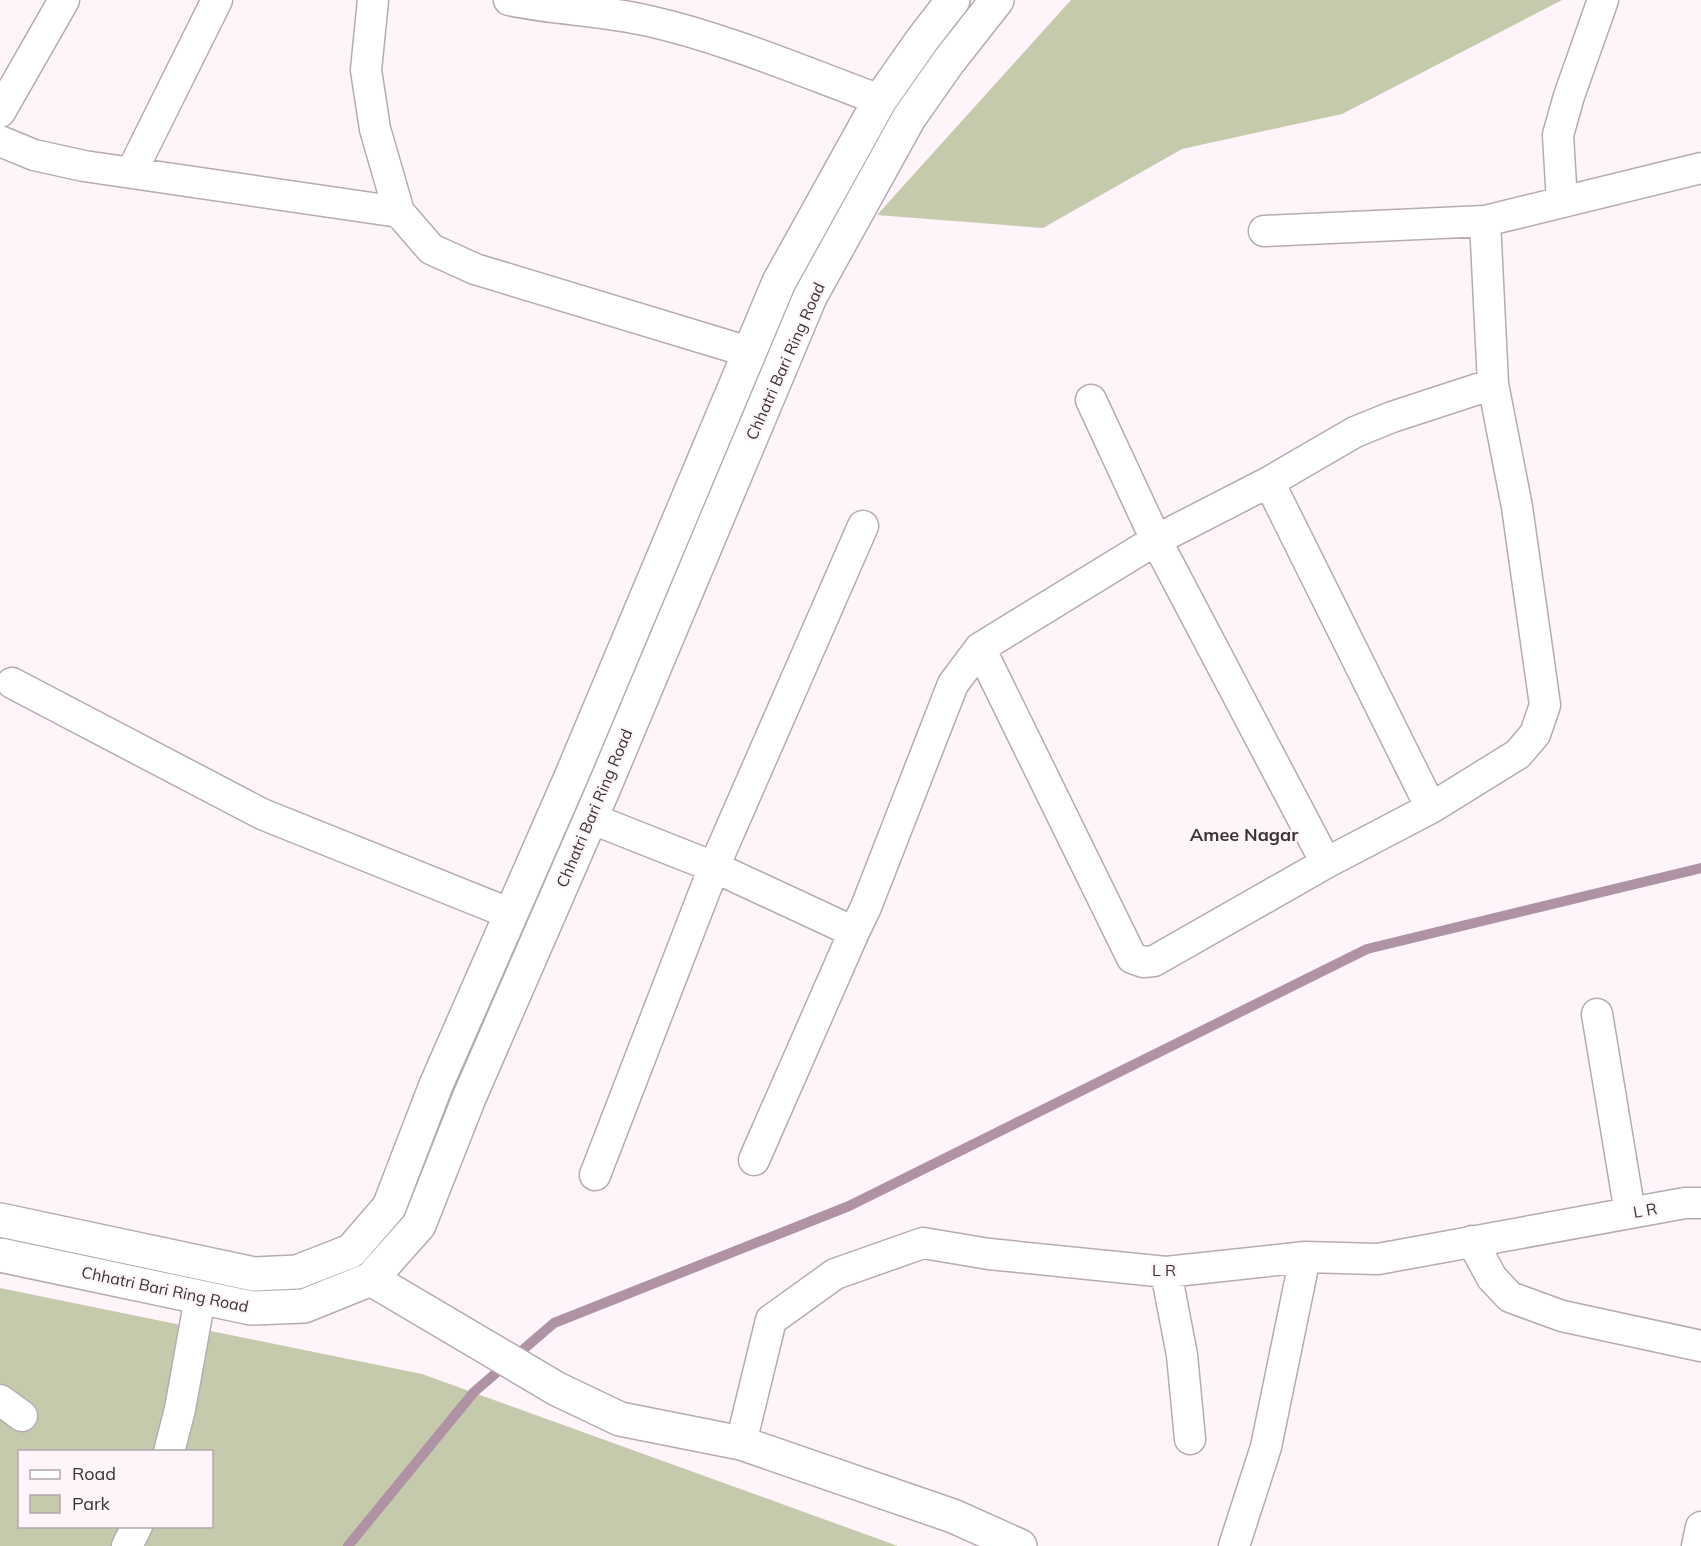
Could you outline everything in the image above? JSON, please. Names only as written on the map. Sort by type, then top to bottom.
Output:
[{"type":"main road","name":"Chhatri Bari Ring Road","points":[[0,1220],[254,1274],[297,1272],[351,1251],[389,1207],[436,1085],[511,914],[779,282],[880,100],[953,0]]},
{"type":"main road","name":"Chhatri Bari Ring Road","points":[[0,1255],[251,1308],[304,1306],[371,1279],[419,1225],[469,1098],[810,297],[909,118],[949,60],[997,0]]},
{"type":"main road","points":[[371,1279],[557,1389],[620,1419],[741,1443],[953,1516],[1020,1546]]},
{"type":"street","points":[[0,112],[64,0]]},
{"type":"street","points":[[131,173],[217,0]]},
{"type":"street","points":[[373,0],[366,70],[375,129],[399,212],[431,249],[475,269],[749,352]]},
{"type":"street","points":[[509,0],[648,20],[712,37],[880,100]]},
{"type":"street","points":[[1562,202],[1558,135],[1569,96],[1603,0]]},
{"type":"street","points":[[0,141],[34,155],[131,173],[399,212]]},
{"type":"street","points":[[1264,231],[1485,221],[1701,168]]},
{"type":"street","points":[[980,648],[1132,958],[1143,962],[1154,961],[1326,863],[1431,808],[1518,754],[1535,734],[1545,705],[1517,507],[1493,384],[1485,221]]},
{"type":"street","points":[[754,1161],[866,907],[953,684],[980,648],[1156,540],[1269,482],[1355,432],[1392,417],[1493,384]]},
{"type":"street","points":[[1091,400],[1156,540],[1326,863]]},
{"type":"street","points":[[1269,482],[1431,808]]},
{"type":"street","points":[[594,1175],[714,867],[863,526]]},
{"type":"street","points":[[12,683],[262,814],[511,914]]},
{"type":"street","points":[[590,818],[714,867],[854,932]]},
{"type":"street","points":[[1597,1014],[1630,1213]]},
{"type":"street","name":"L R","points":[[741,1443],[771,1320],[835,1274],[922,1243],[989,1254],[1166,1272],[1305,1257],[1377,1258],[1685,1203],[1701,1203]]},
{"type":"street","points":[[1472,1241],[1492,1278],[1510,1297],[1562,1316],[1701,1346]]},
{"type":"street","points":[[1234,1546],[1266,1447],[1305,1257]]},
{"type":"street","points":[[1166,1272],[1182,1355],[1190,1440]]},
{"type":"street","points":[[170,1450],[180,1409],[200,1298]]},
{"type":"street","points":[[1697,1546],[1701,1527]]},
{"type":"street","points":[[127,1546],[136,1528]]},
{"type":"green space","points":[[1071,0],[1562,0],[1342,114],[1182,149],[1043,228],[877,215]]},
{"type":"green space","points":[[0,1288],[422,1374],[898,1546],[0,1546]]},
{"type":"waterway","points":[[348,1546],[474,1392],[554,1323],[849,1206],[1367,949],[1701,868]]},
{"type":"district","name":"Amee Nagar","points":[[1244,834]]}]
